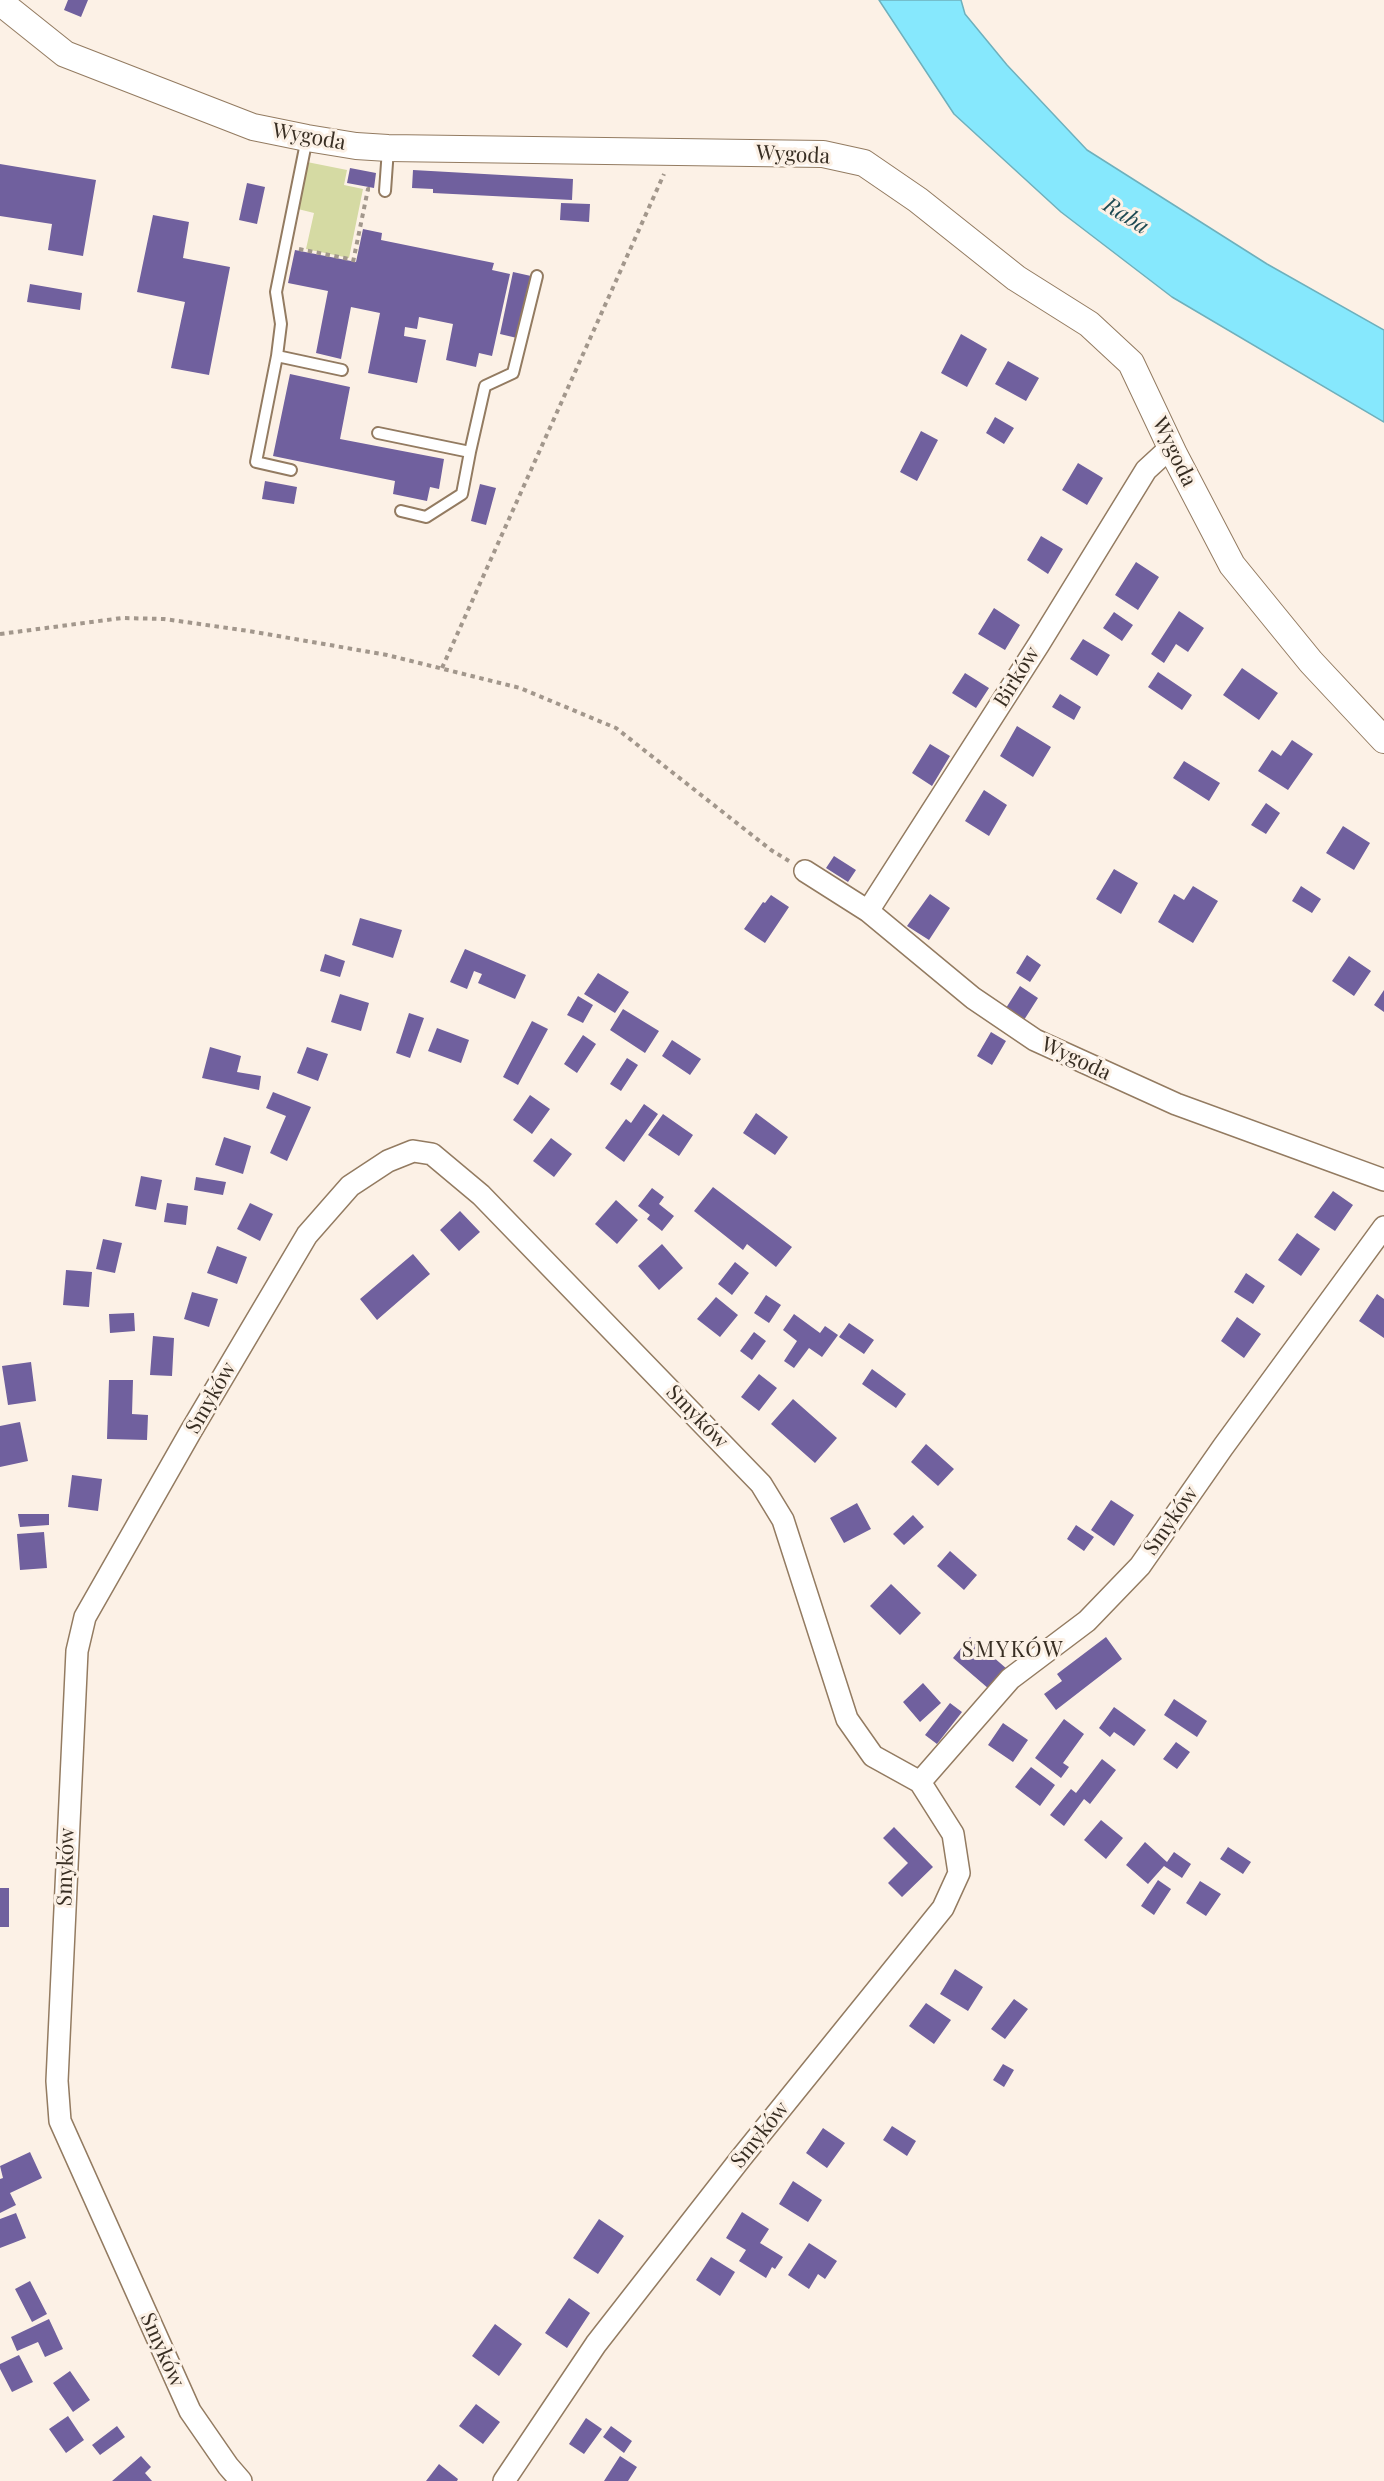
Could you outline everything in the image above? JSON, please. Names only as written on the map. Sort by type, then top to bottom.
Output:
[{"type":"street","name":"Wygoda","points":[[0,2],[65,54],[253,127],[307,138],[356,146],[388,148],[823,154],[864,163],[918,200],[1016,278],[1089,324],[1131,363],[1232,565],[1311,662],[1384,740]]},
{"type":"street","name":"Birków","points":[[868,912],[1039,644],[1146,470],[1171,447]]},
{"type":"street","name":"Wygoda","points":[[805,871],[868,912],[973,999],[1035,1040],[1176,1104],[1384,1180]]},
{"type":"street","name":"Smyków","points":[[241,2481],[190,2411],[60,2121],[57,2081],[76,1651],[85,1617],[191,1431],[307,1235],[350,1186],[388,1161],[413,1151],[432,1154],[481,1195],[761,1484],[783,1520],[847,1719],[873,1756],[920,1782],[953,1834],[959,1873],[943,1908],[741,2158],[596,2344],[504,2481]]},
{"type":"street","name":"Smyków","points":[[920,1782],[1010,1679],[1087,1621],[1140,1566],[1223,1447],[1384,1227]]},
{"type":"lane","points":[[291,470],[256,462],[281,324],[276,292],[307,138]]},
{"type":"lane","points":[[385,191],[388,148]]},
{"type":"lane","points":[[402,511],[426,517],[462,494],[485,386],[513,373],[537,276]]},
{"type":"lane","points":[[277,356],[342,370]]},
{"type":"lane","points":[[378,433],[470,452]]},
{"type":"path","points":[[442,668],[674,152]]},
{"type":"path","points":[[284,246],[353,261],[363,226],[368,189],[372,189]]},
{"type":"path","points":[[0,634],[122,618],[164,619],[375,653],[520,688],[616,728],[771,850],[805,871]]},
{"type":"green space","points":[[307,162],[347,170],[344,185],[363,189],[349,258],[306,249],[314,213],[298,209]]},
{"type":"water","name":"Raba","points":[[879,0],[961,0],[965,14],[1007,65],[1087,150],[1267,264],[1384,330],[1384,422],[1172,297],[1061,212],[954,114]]},
{"type":"building","points":[[68,0],[88,0],[81,17],[64,10]]},
{"type":"building","points":[[0,164],[96,180],[83,256],[48,250],[52,224],[0,216]]},
{"type":"building","points":[[350,168],[376,173],[374,188],[347,183]]},
{"type":"building","points":[[413,170],[573,179],[572,200],[433,193],[433,189],[412,188]]},
{"type":"building","points":[[247,183],[265,187],[257,224],[239,220]]},
{"type":"building","points":[[561,203],[590,204],[589,222],[560,220]]},
{"type":"building","points":[[153,215],[189,222],[183,258],[230,267],[209,375],[171,368],[185,302],[137,292]]},
{"type":"building","points":[[363,229],[382,233],[381,240],[494,263],[492,270],[510,274],[492,356],[479,353],[476,367],[446,360],[453,324],[419,317],[417,329],[405,327],[404,336],[426,340],[417,383],[368,373],[380,313],[351,307],[341,359],[316,353],[328,291],[288,283],[295,250],[356,262]]},
{"type":"building","points":[[513,272],[531,276],[517,338],[500,334]]},
{"type":"building","points":[[30,284],[82,293],[80,310],[27,302]]},
{"type":"building","points":[[961,334],[987,349],[967,387],[941,373]]},
{"type":"building","points":[[1008,361],[1039,378],[1026,401],[995,384]]},
{"type":"building","points":[[290,374],[350,387],[340,439],[444,459],[439,489],[430,487],[427,501],[393,494],[395,481],[273,456]]},
{"type":"building","points":[[995,417],[1014,428],[1004,444],[986,433]]},
{"type":"building","points":[[921,431],[938,440],[917,481],[900,472]]},
{"type":"building","points":[[1078,463],[1103,478],[1087,505],[1062,490]]},
{"type":"building","points":[[265,481],[297,487],[294,504],[262,499]]},
{"type":"building","points":[[480,484],[496,488],[486,525],[471,521]]},
{"type":"building","points":[[1041,536],[1063,549],[1048,574],[1027,560]]},
{"type":"building","points":[[1136,562],[1159,577],[1138,610],[1115,595]]},
{"type":"building","points":[[994,608],[1020,625],[1005,650],[978,634]]},
{"type":"building","points":[[1179,611],[1204,628],[1188,652],[1176,644],[1164,663],[1151,654]]},
{"type":"building","points":[[1114,612],[1133,625],[1122,641],[1103,628]]},
{"type":"building","points":[[1083,639],[1110,655],[1097,676],[1070,659]]},
{"type":"building","points":[[1242,668],[1278,693],[1259,720],[1223,695]]},
{"type":"building","points":[[1158,672],[1192,695],[1182,710],[1148,687]]},
{"type":"building","points":[[965,673],[989,688],[976,708],[952,693]]},
{"type":"building","points":[[1060,694],[1081,707],[1074,720],[1052,707]]},
{"type":"building","points":[[1017,726],[1051,747],[1033,777],[1000,756]]},
{"type":"building","points":[[1292,740],[1313,754],[1288,790],[1258,771],[1272,750],[1281,756]]},
{"type":"building","points":[[930,744],[950,756],[932,786],[912,773]]},
{"type":"building","points":[[1184,761],[1220,783],[1209,801],[1173,778]]},
{"type":"building","points":[[984,790],[1007,805],[989,836],[965,821]]},
{"type":"building","points":[[1266,803],[1280,813],[1266,834],[1251,825]]},
{"type":"building","points":[[1343,826],[1370,843],[1354,870],[1326,853]]},
{"type":"building","points":[[834,856],[856,870],[848,882],[826,868]]},
{"type":"building","points":[[1114,869],[1138,883],[1121,914],[1096,899]]},
{"type":"building","points":[[1193,886],[1218,901],[1193,943],[1158,922],[1174,894],[1184,900]]},
{"type":"building","points":[[1301,886],[1321,899],[1312,913],[1292,901]]},
{"type":"building","points":[[930,894],[950,908],[929,940],[907,926]]},
{"type":"building","points":[[771,895],[789,907],[765,943],[744,929],[763,902],[765,903]]},
{"type":"building","points":[[360,918],[402,930],[393,958],[352,945]]},
{"type":"building","points":[[465,949],[526,975],[515,999],[478,983],[482,974],[474,971],[467,989],[450,982]]},
{"type":"building","points":[[325,954],[345,961],[340,977],[320,971]]},
{"type":"building","points":[[1027,955],[1041,965],[1030,982],[1016,973]]},
{"type":"building","points":[[1349,956],[1371,971],[1354,996],[1332,981]]},
{"type":"building","points":[[598,973],[629,992],[615,1013],[584,994]]},
{"type":"building","points":[[1020,986],[1038,998],[1024,1020],[1006,1008]]},
{"type":"building","points":[[1384,990],[1384,1012],[1374,1005]]},
{"type":"building","points":[[340,994],[369,1003],[361,1031],[331,1022]]},
{"type":"building","points":[[578,996],[593,1005],[583,1023],[567,1015]]},
{"type":"building","points":[[623,1009],[659,1031],[645,1053],[610,1030]]},
{"type":"building","points":[[409,1013],[424,1018],[410,1058],[396,1053]]},
{"type":"building","points":[[532,1021],[548,1029],[518,1085],[503,1077]]},
{"type":"building","points":[[437,1028],[469,1040],[461,1063],[428,1051]]},
{"type":"building","points":[[991,1032],[1006,1041],[992,1065],[977,1056]]},
{"type":"building","points":[[583,1035],[596,1044],[577,1073],[564,1064]]},
{"type":"building","points":[[672,1040],[701,1059],[690,1075],[662,1056]]},
{"type":"building","points":[[210,1047],[241,1056],[237,1072],[261,1076],[259,1090],[202,1078]]},
{"type":"building","points":[[307,1047],[328,1054],[318,1081],[297,1073]]},
{"type":"building","points":[[627,1058],[638,1065],[621,1091],[610,1084]]},
{"type":"building","points":[[273,1092],[311,1107],[287,1161],[270,1153],[286,1116],[266,1108]]},
{"type":"building","points":[[530,1095],[550,1109],[532,1134],[513,1120]]},
{"type":"building","points":[[644,1104],[658,1114],[624,1162],[605,1148],[626,1119],[631,1123]]},
{"type":"building","points":[[756,1113],[788,1137],[775,1155],[743,1133]]},
{"type":"building","points":[[663,1114],[693,1135],[679,1156],[648,1135]]},
{"type":"building","points":[[224,1137],[251,1146],[243,1174],[215,1165]]},
{"type":"building","points":[[551,1138],[572,1154],[554,1177],[533,1161]]},
{"type":"building","points":[[141,1176],[162,1180],[156,1210],[135,1206]]},
{"type":"building","points":[[196,1177],[226,1182],[223,1195],[194,1190]]},
{"type":"building","points":[[713,1187],[792,1247],[776,1267],[747,1244],[743,1250],[694,1211]]},
{"type":"building","points":[[652,1188],[664,1197],[659,1204],[674,1216],[662,1231],[647,1219],[650,1215],[638,1206]]},
{"type":"building","points":[[1333,1191],[1353,1205],[1335,1231],[1314,1217]]},
{"type":"building","points":[[616,1200],[638,1220],[617,1244],[595,1224]]},
{"type":"building","points":[[167,1203],[188,1206],[186,1225],[164,1222]]},
{"type":"building","points":[[250,1203],[273,1214],[260,1241],[237,1229]]},
{"type":"building","points":[[460,1211],[480,1232],[459,1251],[440,1230]]},
{"type":"building","points":[[1297,1233],[1320,1249],[1301,1276],[1278,1260]]},
{"type":"building","points":[[103,1239],[122,1243],[115,1273],[96,1269]]},
{"type":"building","points":[[662,1244],[683,1268],[659,1290],[638,1266]]},
{"type":"building","points":[[217,1246],[247,1257],[237,1284],[207,1273]]},
{"type":"building","points":[[413,1254],[430,1274],[377,1320],[360,1299]]},
{"type":"building","points":[[735,1262],[749,1273],[732,1295],[718,1284]]},
{"type":"building","points":[[66,1270],[92,1272],[89,1307],[63,1305]]},
{"type":"building","points":[[1246,1273],[1265,1286],[1253,1304],[1234,1292]]},
{"type":"building","points":[[192,1292],[218,1299],[209,1327],[184,1319]]},
{"type":"building","points":[[1377,1294],[1384,1299],[1384,1338],[1359,1321]]},
{"type":"building","points":[[766,1295],[781,1305],[769,1323],[754,1313]]},
{"type":"building","points":[[716,1297],[738,1315],[720,1337],[697,1319]]},
{"type":"building","points":[[134,1313],[135,1331],[110,1333],[109,1314]]},
{"type":"building","points":[[794,1314],[820,1333],[825,1326],[838,1335],[822,1357],[809,1348],[794,1368],[784,1361],[797,1341],[783,1330]]},
{"type":"building","points":[[1237,1317],[1261,1334],[1244,1358],[1221,1341]]},
{"type":"building","points":[[849,1323],[874,1340],[864,1354],[839,1337]]},
{"type":"building","points":[[754,1332],[766,1341],[752,1360],[740,1351]]},
{"type":"building","points":[[153,1336],[174,1338],[172,1376],[150,1375]]},
{"type":"building","points":[[31,1362],[36,1401],[8,1405],[2,1366]]},
{"type":"building","points":[[872,1369],[906,1394],[896,1408],[862,1384]]},
{"type":"building","points":[[759,1374],[777,1388],[759,1411],[741,1397]]},
{"type":"building","points":[[109,1380],[133,1380],[132,1414],[148,1415],[147,1440],[107,1439]]},
{"type":"building","points":[[793,1399],[837,1438],[815,1463],[771,1424]]},
{"type":"building","points":[[20,1422],[28,1461],[0,1467],[0,1426]]},
{"type":"building","points":[[926,1444],[954,1469],[938,1486],[911,1462]]},
{"type":"building","points":[[72,1475],[102,1479],[98,1511],[68,1507]]},
{"type":"building","points":[[1111,1500],[1134,1515],[1114,1546],[1091,1530]]},
{"type":"building","points":[[857,1503],[871,1529],[844,1543],[830,1518]]},
{"type":"building","points":[[18,1514],[49,1514],[49,1525],[20,1527]]},
{"type":"building","points":[[913,1515],[924,1527],[904,1545],[893,1534]]},
{"type":"building","points":[[1076,1525],[1094,1537],[1084,1551],[1067,1539]]},
{"type":"building","points":[[44,1532],[47,1568],[20,1570],[17,1534]]},
{"type":"building","points":[[950,1551],[977,1575],[964,1590],[937,1566]]},
{"type":"building","points":[[891,1584],[921,1613],[900,1635],[870,1606]]},
{"type":"building","points":[[970,1637],[1007,1669],[989,1689],[953,1658]]},
{"type":"building","points":[[1106,1637],[1122,1659],[1056,1710],[1044,1694],[1062,1681],[1057,1674]]},
{"type":"building","points":[[923,1683],[941,1703],[920,1722],[903,1702]]},
{"type":"building","points":[[1174,1699],[1207,1721],[1197,1737],[1164,1715]]},
{"type":"building","points":[[950,1703],[962,1712],[937,1744],[925,1735]]},
{"type":"building","points":[[1114,1707],[1146,1730],[1134,1746],[1114,1732],[1110,1737],[1099,1728]]},
{"type":"building","points":[[1064,1719],[1084,1734],[1063,1763],[1069,1767],[1061,1778],[1035,1758]]},
{"type":"building","points":[[1003,1723],[1028,1740],[1013,1762],[988,1745]]},
{"type":"building","points":[[1176,1742],[1190,1752],[1177,1769],[1163,1759]]},
{"type":"building","points":[[1102,1759],[1116,1770],[1090,1804],[1084,1799],[1064,1826],[1050,1815],[1071,1789],[1076,1793]]},
{"type":"building","points":[[1031,1767],[1055,1785],[1040,1806],[1015,1787]]},
{"type":"building","points":[[1101,1820],[1123,1838],[1106,1859],[1084,1840]]},
{"type":"building","points":[[894,1827],[933,1867],[902,1897],[888,1883],[908,1863],[883,1838]]},
{"type":"building","points":[[1145,1842],[1167,1862],[1174,1852],[1191,1864],[1182,1878],[1164,1866],[1148,1884],[1126,1865]]},
{"type":"building","points":[[1228,1847],[1251,1862],[1243,1874],[1220,1859]]},
{"type":"building","points":[[1158,1880],[1171,1889],[1154,1915],[1141,1906]]},
{"type":"building","points":[[1200,1881],[1221,1894],[1206,1916],[1186,1903]]},
{"type":"building","points":[[0,1888],[9,1888],[9,1927],[0,1927]]},
{"type":"building","points":[[955,1969],[983,1987],[968,2011],[940,1994]]},
{"type":"building","points":[[1014,1999],[1028,2009],[1005,2039],[991,2029]]},
{"type":"building","points":[[926,2003],[951,2020],[934,2044],[909,2026]]},
{"type":"building","points":[[1003,2064],[1014,2070],[1004,2087],[993,2080]]},
{"type":"building","points":[[892,2126],[916,2141],[907,2156],[883,2140]]},
{"type":"building","points":[[823,2128],[845,2143],[827,2168],[806,2153]]},
{"type":"building","points":[[30,2152],[42,2178],[10,2193],[16,2205],[0,2213],[0,2179],[3,2178],[0,2166]]},
{"type":"building","points":[[793,2181],[822,2200],[808,2222],[779,2204]]},
{"type":"building","points":[[742,2212],[769,2229],[760,2243],[783,2257],[775,2269],[772,2267],[766,2278],[739,2261],[746,2250],[726,2238]]},
{"type":"building","points":[[16,2213],[26,2238],[0,2248],[0,2219]]},
{"type":"building","points":[[599,2219],[624,2236],[598,2274],[573,2258]]},
{"type":"building","points":[[809,2243],[837,2261],[825,2279],[818,2274],[809,2289],[788,2275]]},
{"type":"building","points":[[711,2257],[735,2272],[720,2296],[696,2280]]},
{"type":"building","points":[[30,2281],[47,2314],[32,2322],[15,2289]]},
{"type":"building","points":[[569,2298],[590,2313],[567,2348],[545,2333]]},
{"type":"building","points":[[49,2319],[63,2349],[45,2357],[38,2342],[17,2351],[11,2337]]},
{"type":"building","points":[[495,2324],[522,2344],[499,2376],[472,2356]]},
{"type":"building","points":[[19,2355],[33,2382],[12,2392],[0,2369],[0,2364]]},
{"type":"building","points":[[70,2371],[90,2400],[73,2412],[53,2383]]},
{"type":"building","points":[[476,2404],[500,2422],[483,2444],[459,2426]]},
{"type":"building","points":[[68,2416],[84,2440],[66,2453],[49,2429]]},
{"type":"building","points":[[586,2418],[602,2429],[584,2454],[569,2444]]},
{"type":"building","points":[[117,2426],[125,2437],[100,2455],[92,2445]]},
{"type":"building","points":[[611,2426],[632,2441],[624,2453],[603,2437]]},
{"type":"building","points":[[141,2456],[151,2467],[145,2473],[152,2481],[112,2481]]},
{"type":"building","points":[[620,2456],[637,2467],[628,2481],[604,2481]]},
{"type":"building","points":[[439,2464],[458,2479],[457,2481],[426,2481]]},
{"type":"district","name":"SMYKÓW","points":[[1013,1650]]}]
